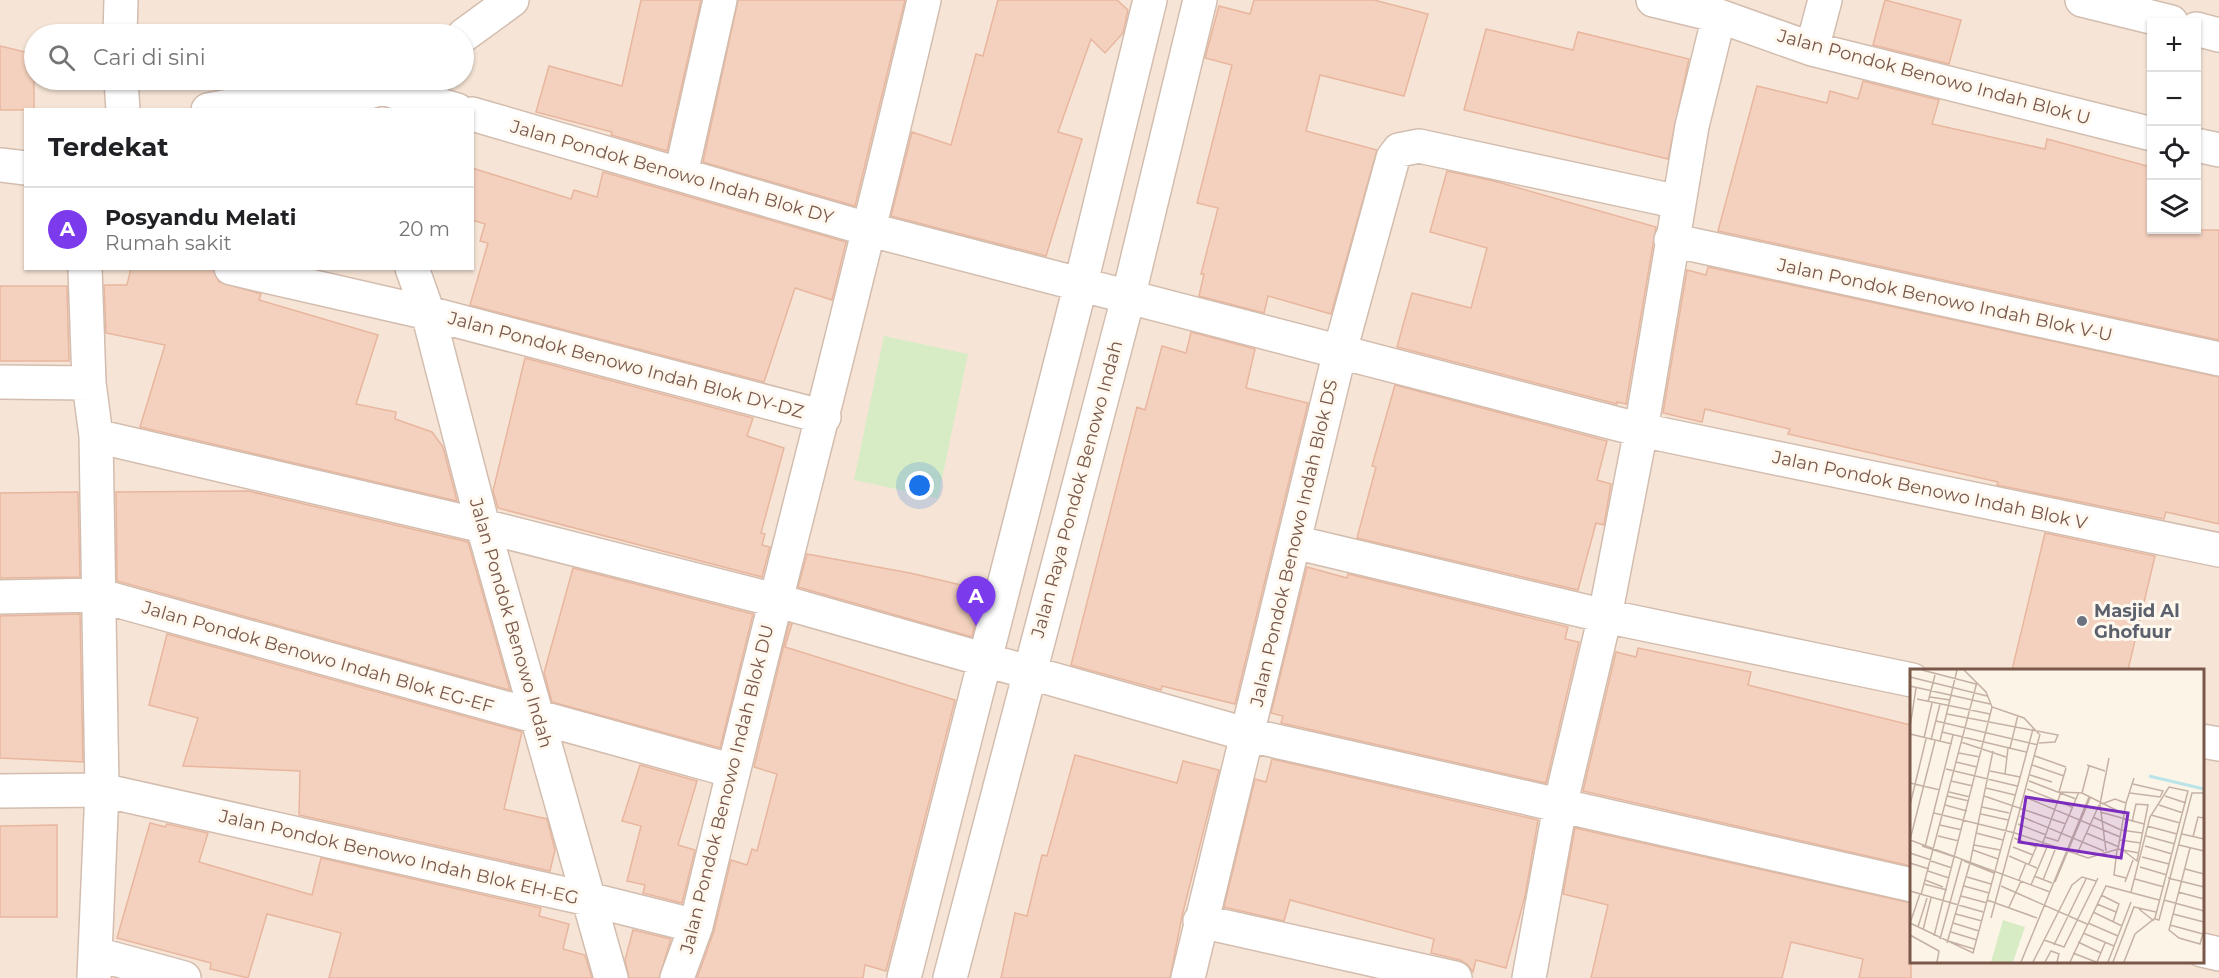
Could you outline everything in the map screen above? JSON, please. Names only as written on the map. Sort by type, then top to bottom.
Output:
[{"type":"street","points":[[120,24],[121,0]]},
{"type":"street","points":[[474,28],[512,0]]},
{"type":"street","points":[[681,174],[720,0]]},
{"type":"street","points":[[776,600],[871,230],[924,0]]},
{"type":"street","points":[[904,978],[1081,283],[1150,0]]},
{"type":"street","name":"Jalan Raya Pondok Benowo Indah","points":[[950,978],[1128,298],[1200,0]]},
{"type":"street","points":[[1529,978],[1560,806],[1605,616],[1641,430],[1671,240],[1692,126],[1719,16],[1653,0]]},
{"type":"street","points":[[1812,50],[1825,0]]},
{"type":"street","points":[[2082,0],[2155,18]]},
{"type":"street","name":"Jalan Pondok Benowo Indah Blok U","points":[[1719,16],[1812,50],[2147,133]]},
{"type":"street","points":[[2201,30],[2219,35]]},
{"type":"street","points":[[122,90],[123,108]]},
{"type":"street","points":[[219,108],[272,98],[372,94],[446,108]]},
{"type":"street","name":"Jalan Pondok Benowo Indah Blok DY","points":[[474,115],[871,230],[1340,351]]},
{"type":"street","name":"Jalan Pondok Benowo Indah Blok DS","points":[[1188,978],[1200,921],[1249,735],[1340,351],[1393,158],[1399,150],[1406,146],[1419,146],[1679,202]]},
{"type":"street","points":[[2201,146],[2219,150]]},
{"type":"street","points":[[0,165],[24,168]]},
{"type":"street","name":"Jalan Pondok Benowo Indah Blok V-U","points":[[1671,240],[2219,360]]},
{"type":"street","points":[[85,270],[89,383],[96,436],[102,790],[95,966],[184,978]]},
{"type":"street","name":"Jalan Pondok Benowo Indah Blok DY-DZ","points":[[240,270],[428,313],[824,417]]},
{"type":"street","name":"Jalan Pondok Benowo Indah","points":[[413,270],[428,313],[483,526],[612,978]]},
{"type":"street","name":"Jalan Pondok Benowo Indah Blok V","points":[[1340,351],[1641,430],[2219,550]]},
{"type":"street","points":[[0,382],[89,383]]},
{"type":"street","points":[[96,436],[483,526],[776,600],[1249,735],[1910,885]]},
{"type":"street","points":[[1294,542],[1605,616],[1910,680]]},
{"type":"street","name":"Jalan Pondok Benowo Indah Blok EG-EF","points":[[0,597],[97,596],[733,771]]},
{"type":"street","name":"Jalan Pondok Benowo Indah Blok DU","points":[[677,978],[696,926],[776,600]]},
{"type":"street","points":[[2204,741],[2219,744]]},
{"type":"street","name":"Jalan Pondok Benowo Indah Blok EH-EG","points":[[0,791],[102,790],[588,899],[696,926]]},
{"type":"street","points":[[1200,921],[1455,978]]},
{"type":"street","points":[[2204,950],[2219,954]]},
{"type":"shaded area","points":[[0,0],[2219,0],[2219,978],[0,978]]},
{"type":"green space","points":[[884,336],[968,354],[938,498],[854,480]]},
{"type":"building","points":[[641,0],[701,0],[667,151],[611,135],[612,132],[536,112],[549,66],[622,86]]},
{"type":"building","points":[[738,0],[905,0],[855,206],[703,162]]},
{"type":"building","points":[[998,0],[1117,0],[1128,10],[1123,33],[1105,53],[1091,39],[1058,132],[1082,139],[1046,256],[891,216],[912,132],[951,145],[976,54],[983,56]]},
{"type":"building","points":[[1254,0],[1374,0],[1428,14],[1404,96],[1320,75],[1306,131],[1377,150],[1331,314],[1268,296],[1264,313],[1199,296],[1204,274],[1201,274],[1218,208],[1197,203],[1232,65],[1205,58],[1219,6],[1250,14]]},
{"type":"building","points":[[1885,0],[1961,20],[1949,64],[1873,45]]},
{"type":"building","points":[[1486,29],[1573,50],[1578,32],[1689,59],[1668,159],[1464,110]]},
{"type":"building","points":[[0,46],[24,52],[24,90],[34,90],[34,108],[0,110]]},
{"type":"building","points":[[1863,81],[1939,100],[1932,124],[2045,149],[2047,139],[2147,166],[2147,234],[2201,234],[2201,230],[2219,230],[2219,340],[1718,231],[1757,86],[1827,103],[1830,91],[1858,99]]},
{"type":"building","points":[[474,169],[571,199],[574,190],[597,197],[603,172],[846,242],[832,300],[795,288],[764,382],[470,305],[488,243],[480,241],[485,224],[474,221]]},
{"type":"building","points":[[1447,171],[1494,181],[1656,227],[1626,404],[1617,402],[1617,404],[1397,347],[1412,293],[1471,308],[1487,248],[1430,232]]},
{"type":"building","points":[[1708,267],[2219,377],[2219,524],[2166,512],[2164,519],[1997,485],[1998,482],[1788,434],[1790,429],[1705,409],[1702,422],[1663,413],[1687,270],[1706,275]]},
{"type":"building","points":[[131,270],[214,270],[219,282],[261,294],[259,300],[378,335],[356,404],[396,412],[395,419],[432,432],[443,447],[457,501],[140,427],[165,345],[106,333],[104,285],[127,285]]},
{"type":"building","points":[[0,286],[67,286],[69,361],[0,361]]},
{"type":"building","points":[[1191,332],[1255,349],[1246,388],[1308,403],[1235,704],[1162,686],[1161,690],[1071,665],[1137,407],[1145,410],[1162,346],[1186,353]]},
{"type":"building","points":[[525,358],[753,418],[747,436],[784,448],[761,533],[765,534],[762,545],[770,547],[762,577],[498,508],[493,491]]},
{"type":"building","points":[[1395,385],[1607,441],[1597,480],[1611,484],[1604,525],[1596,523],[1578,590],[1357,538],[1376,467],[1372,466]]},
{"type":"building","points":[[248,491],[468,542],[510,690],[117,581],[116,492]]},
{"type":"building","points":[[78,492],[80,577],[0,578],[0,493]]},
{"type":"building","name":"Masjid Al Ghofuur","points":[[2045,533],[2155,556],[2128,669],[2012,669]]},
{"type":"building","points":[[807,554],[910,573],[983,590],[972,637],[798,587]]},
{"type":"building","points":[[1307,567],[1347,578],[1348,574],[1568,627],[1565,639],[1579,642],[1546,783],[1281,723],[1283,716],[1271,713]]},
{"type":"building","points":[[573,568],[753,614],[720,748],[552,702],[544,673]]},
{"type":"building","points":[[80,614],[83,762],[0,758],[0,616]]},
{"type":"building","points":[[789,624],[792,624],[785,647],[955,700],[886,971],[865,965],[863,978],[697,978],[714,931],[731,860],[747,865],[752,849],[757,851],[777,774],[754,767]]},
{"type":"building","points":[[167,634],[522,732],[504,809],[547,819],[555,850],[550,871],[299,815],[300,771],[183,766],[198,718],[149,705]]},
{"type":"building","points":[[1638,648],[1751,672],[1748,685],[1910,725],[1910,866],[1583,791],[1616,652],[1636,657]]},
{"type":"building","points":[[1075,755],[1177,783],[1183,761],[1219,770],[1182,916],[1170,978],[1001,978],[1015,913],[1027,916],[1042,855],[1047,856]]},
{"type":"building","points":[[1272,759],[1538,820],[1525,896],[1506,968],[1476,960],[1473,972],[1467,964],[1460,960],[1431,953],[1434,939],[1290,900],[1284,921],[1224,907],[1255,779],[1266,782]]},
{"type":"building","points":[[640,765],[697,781],[678,845],[695,850],[682,903],[643,893],[645,885],[627,881],[641,826],[622,821]]},
{"type":"building","points":[[150,823],[165,827],[167,824],[208,833],[199,862],[312,895],[321,858],[541,908],[539,916],[569,924],[563,949],[585,955],[592,978],[329,978],[341,933],[267,914],[248,978],[210,969],[211,963],[117,938]]},
{"type":"building","points":[[57,825],[57,917],[0,917],[0,826]]},
{"type":"building","points":[[1575,828],[1910,903],[1911,978],[1859,978],[1863,959],[1791,942],[1782,978],[1591,978],[1608,905],[1563,894]]},
{"type":"building","points":[[633,930],[671,939],[659,978],[629,978],[625,960]]},
{"type":"place","name":"Masjid Al Ghofuur","points":[[2082,621]]},
{"type":"place","name":"Posyandu Melati","points":[[976,626]]}]
